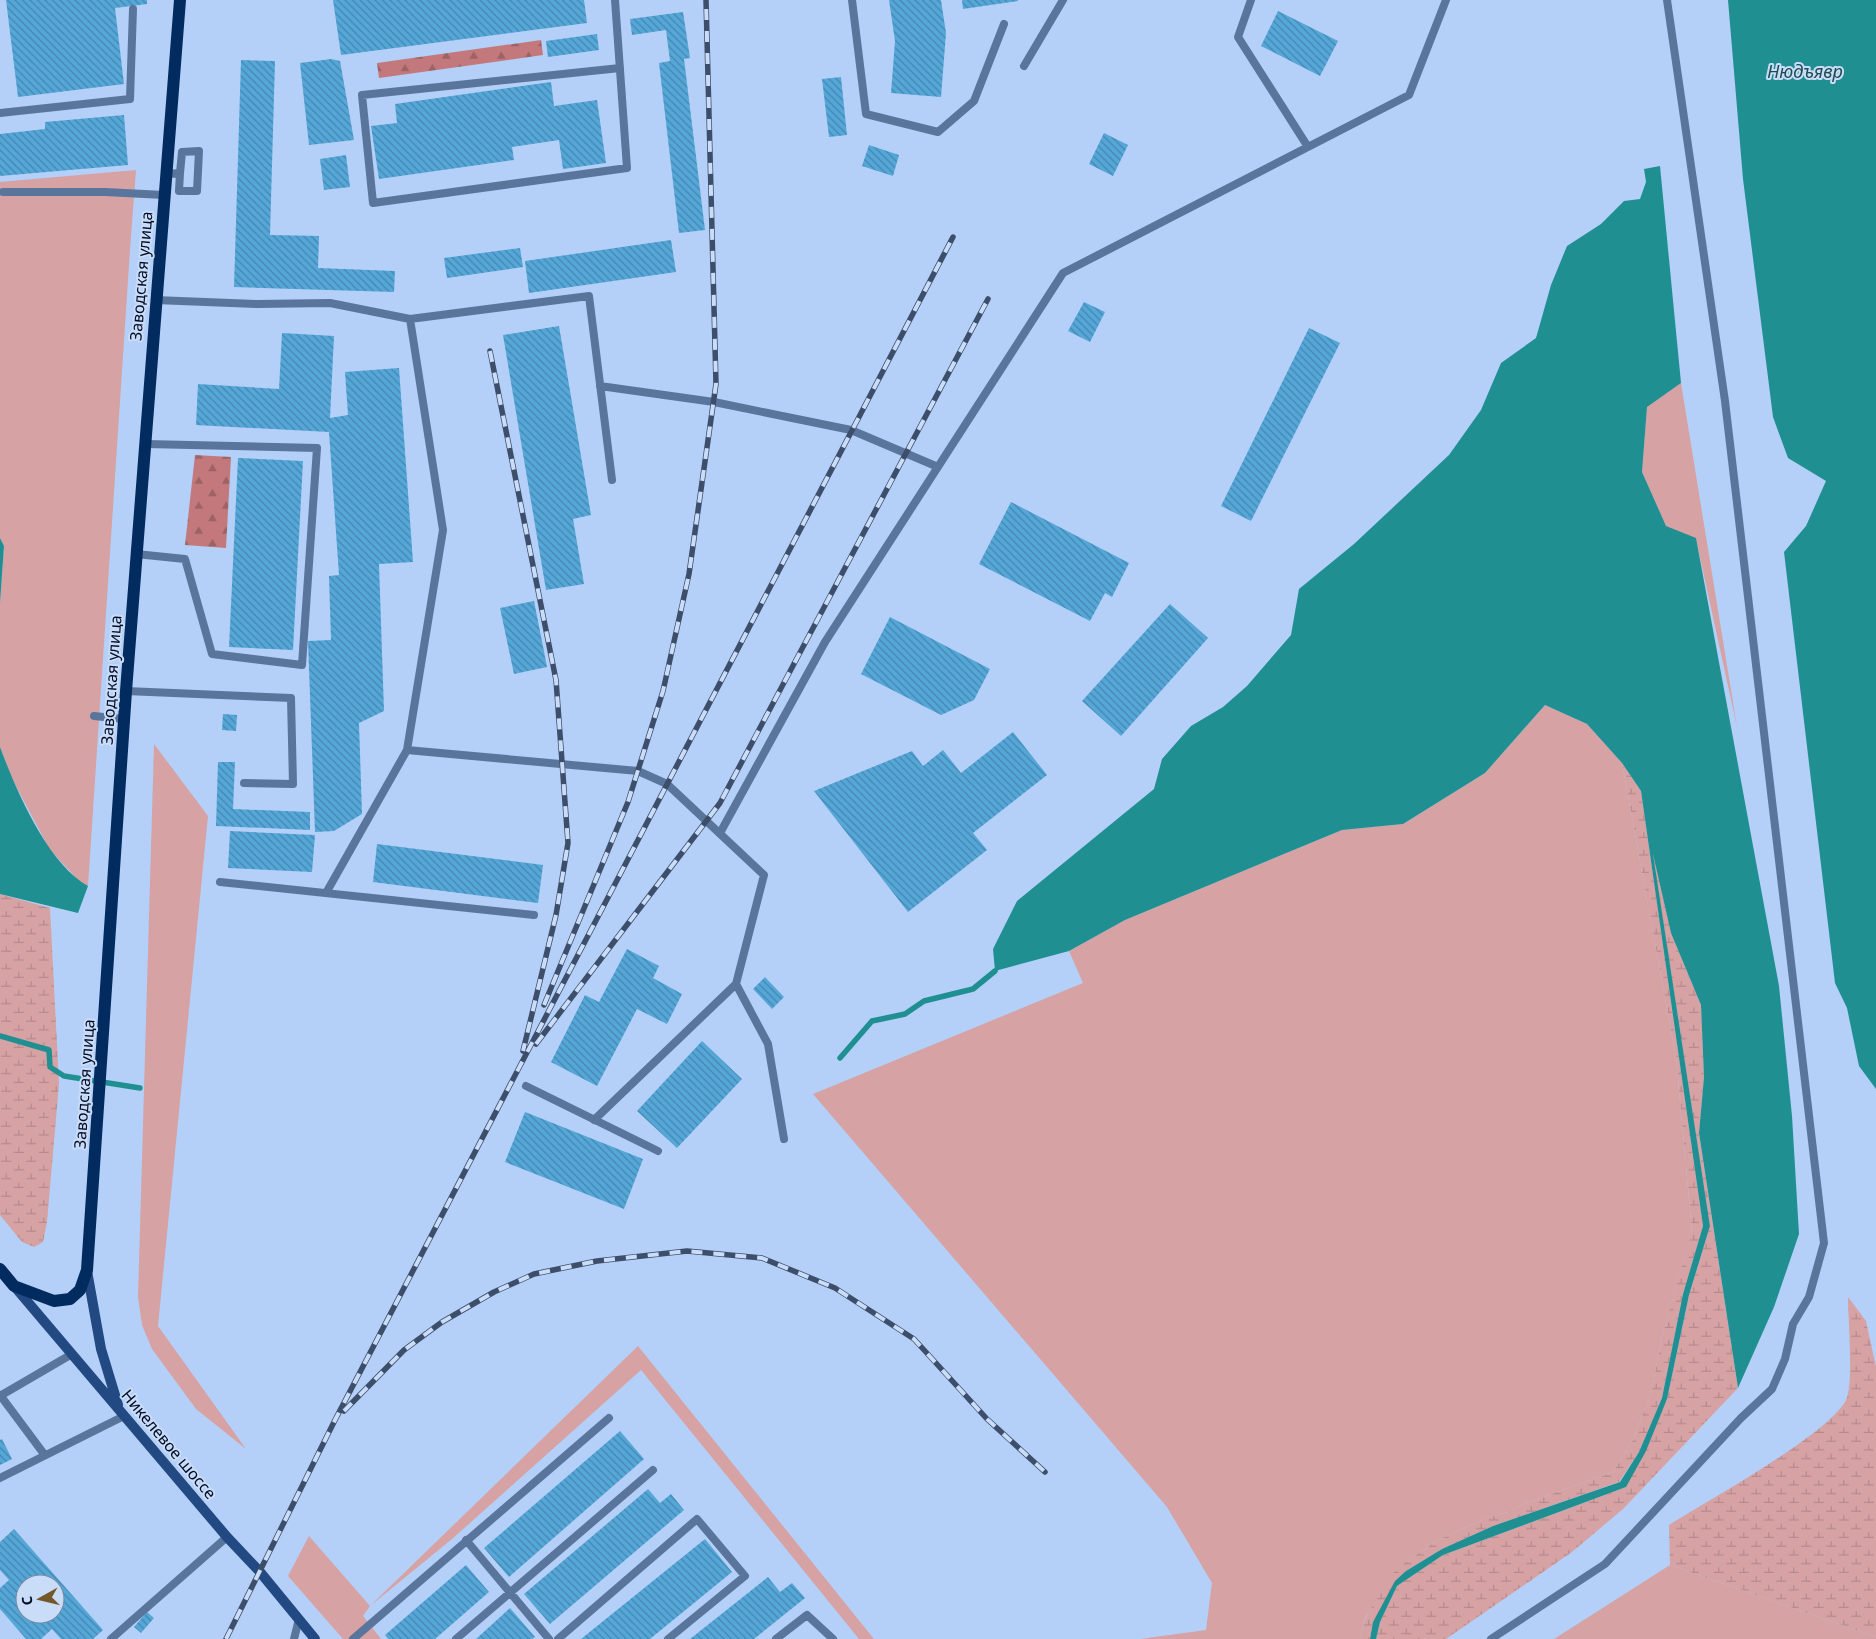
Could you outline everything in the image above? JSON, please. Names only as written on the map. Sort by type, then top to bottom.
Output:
[{"type":"main road","name":"Заводская улица","points":[[14,1286],[54,1301],[70,1299],[80,1290],[87,1270],[136,554],[180,0]]},
{"type":"main road","name":"Никелевое шоссе","points":[[0,1269],[299,1619],[314,1639]]},
{"type":"main road","points":[[87,1270],[101,1350],[122,1414]]},
{"type":"lane","points":[[615,0],[620,68],[627,168],[373,203],[362,95],[620,68]]},
{"type":"lane","points":[[852,0],[866,114],[938,132],[974,101],[1004,24]]},
{"type":"lane","points":[[1024,66],[1063,0]]},
{"type":"lane","points":[[1251,0],[1238,37],[1308,147]]},
{"type":"lane","points":[[720,833],[825,642],[1063,273],[1410,94],[1446,0]]},
{"type":"lane","points":[[1491,1639],[1605,1564],[1742,1418],[1772,1389],[1785,1360],[1793,1324],[1809,1297],[1824,1243],[1726,410],[1667,0]]},
{"type":"lane","points":[[0,113],[130,99],[133,9]]},
{"type":"lane","points":[[182,152],[199,152],[196,192],[179,191],[180,173],[182,152]]},
{"type":"lane","points":[[166,174],[180,173]]},
{"type":"lane","points":[[3,192],[105,192],[164,195]]},
{"type":"lane","points":[[155,300],[256,304],[330,303],[410,319],[589,296],[612,480]]},
{"type":"lane","points":[[326,894],[407,750],[443,530],[410,319]]},
{"type":"lane","points":[[600,386],[714,402],[851,430],[938,467]]},
{"type":"lane","points":[[136,554],[185,559],[212,654],[302,665],[318,448],[146,444]]},
{"type":"lane","points":[[126,691],[291,698],[293,784],[244,783]]},
{"type":"lane","points":[[94,716],[124,719]]},
{"type":"lane","points":[[407,750],[638,771],[666,784],[764,875],[736,984],[594,1120]]},
{"type":"lane","points":[[220,882],[534,915]]},
{"type":"lane","points":[[736,984],[768,1044],[784,1139]]},
{"type":"lane","points":[[526,1086],[658,1151]]},
{"type":"lane","points":[[44,1454],[0,1396],[72,1354]]},
{"type":"lane","points":[[0,1478],[122,1414]]},
{"type":"lane","points":[[353,1639],[609,1418]]},
{"type":"lane","points":[[456,1639],[653,1470]]},
{"type":"lane","points":[[558,1639],[697,1518],[744,1576],[668,1639]]},
{"type":"lane","points":[[111,1639],[227,1537]]},
{"type":"lane","points":[[466,1540],[549,1639]]},
{"type":"lane","points":[[776,1639],[807,1615],[833,1639]]},
{"type":"lane","points":[[294,1639],[299,1619]]},
{"type":"green space","points":[[541,40],[543,55],[379,78],[377,63]]},
{"type":"green space","points":[[136,170],[88,886],[78,880],[50,850],[11,777],[0,747],[0,603],[4,546],[0,538],[0,182]]},
{"type":"green space","points":[[1681,383],[1737,727],[1696,539],[1666,527],[1642,472],[1647,406]]},
{"type":"green space","points":[[195,455],[231,457],[226,548],[185,545]]},
{"type":"green space","points":[[1545,705],[1587,724],[1622,763],[1676,1058],[1692,1232],[1662,1336],[1651,1394],[1632,1442],[1613,1472],[1524,1504],[1512,1511],[1489,1517],[1438,1540],[1403,1564],[1365,1618],[1360,1639],[1140,1639],[1206,1630],[1212,1583],[1167,1507],[813,1094],[1083,983],[1069,951],[1125,920],[1342,830],[1403,824],[1485,773]]},
{"type":"green space","points":[[154,744],[208,816],[158,1326],[246,1449],[196,1409],[152,1349],[142,1325],[138,1297]]},
{"type":"green space","points":[[1622,763],[1641,791],[1703,1226],[1683,1294],[1662,1398],[1639,1452],[1619,1482],[1493,1526],[1442,1549],[1406,1571],[1373,1622],[1370,1639],[1360,1639],[1365,1619],[1391,1575],[1403,1564],[1438,1540],[1489,1517],[1512,1511],[1524,1504],[1613,1472],[1632,1442],[1651,1394],[1662,1336],[1692,1231],[1676,1058]]},
{"type":"green space","points":[[1651,844],[1671,933],[1701,1005],[1704,1077],[1699,1134],[1738,1388],[1623,1509],[1572,1552],[1446,1639],[1376,1639],[1380,1622],[1397,1586],[1443,1555],[1626,1487],[1667,1399],[1689,1295],[1710,1226]]},
{"type":"green space","points":[[0,894],[50,908],[59,1084],[47,1222],[43,1242],[34,1247],[22,1242],[0,1215]]},
{"type":"green space","points":[[1848,1297],[1866,1321],[1876,1367],[1876,1637],[1670,1565],[1669,1525],[1792,1449],[1835,1414],[1846,1400],[1850,1380]]},
{"type":"green space","points":[[638,1346],[874,1639],[859,1639],[641,1370],[452,1539],[370,1606]]},
{"type":"green space","points":[[309,1536],[370,1606],[363,1616],[381,1639],[343,1639],[288,1576]]},
{"type":"green space","points":[[1670,1565],[1876,1637],[1876,1639],[1554,1639]]},
{"type":"water","name":"Нюдъявр","points":[[1728,0],[1876,0],[1876,1089],[1859,1066],[1847,1008],[1835,983],[1784,552],[1806,526],[1826,481],[1788,458],[1773,417],[1743,179]]},
{"type":"water","points":[[1660,166],[1681,383],[1647,407],[1642,472],[1666,526],[1696,538],[1779,986],[1792,1116],[1799,1234],[1774,1307],[1738,1388],[1699,1133],[1704,1077],[1701,1005],[1671,933],[1653,854],[1710,1226],[1689,1295],[1667,1399],[1646,1451],[1626,1487],[1443,1555],[1397,1586],[1380,1622],[1376,1639],[1370,1639],[1373,1622],[1395,1581],[1406,1571],[1442,1549],[1493,1526],[1620,1482],[1639,1452],[1662,1398],[1683,1294],[1703,1226],[1641,791],[1622,763],[1587,724],[1545,705],[1485,773],[1403,824],[1342,830],[1125,920],[1069,951],[995,971],[993,949],[1017,901],[1154,789],[1162,759],[1191,726],[1223,707],[1247,686],[1291,635],[1299,589],[1354,544],[1449,455],[1481,410],[1501,363],[1536,338],[1551,285],[1567,246],[1601,224],[1624,201],[1640,199],[1646,182],[1644,169]]},
{"type":"water","points":[[0,538],[4,546],[0,603]]},
{"type":"water","points":[[0,747],[24,804],[46,843],[59,861],[88,886],[78,913],[0,894]]},
{"type":"building","points":[[6,0],[147,0],[147,4],[115,8],[124,84],[18,97]]},
{"type":"building","points":[[333,0],[584,0],[587,23],[341,55]]},
{"type":"building","points":[[889,0],[941,0],[946,33],[941,97],[891,93],[895,41]]},
{"type":"building","points":[[962,0],[1018,0],[1018,1],[963,9]]},
{"type":"building","points":[[1278,11],[1338,41],[1320,76],[1261,46]]},
{"type":"building","points":[[683,12],[690,58],[684,59],[705,230],[679,233],[659,63],[670,61],[666,30],[632,35],[630,19]]},
{"type":"building","points":[[597,34],[599,50],[548,57],[546,41]]},
{"type":"building","points":[[331,59],[340,61],[354,140],[309,145],[300,63]]},
{"type":"building","points":[[241,60],[275,61],[270,235],[319,236],[318,268],[395,271],[394,292],[234,287]]},
{"type":"building","points":[[841,77],[847,135],[829,137],[822,79]]},
{"type":"building","points":[[551,82],[554,106],[597,100],[606,163],[563,169],[559,140],[512,147],[514,160],[379,179],[371,126],[397,123],[395,104]]},
{"type":"building","points":[[124,115],[128,165],[0,176],[0,134],[45,129],[45,122]]},
{"type":"building","points":[[1104,133],[1128,145],[1113,176],[1089,164]]},
{"type":"building","points":[[869,145],[899,155],[893,176],[862,166]]},
{"type":"building","points":[[346,155],[350,187],[324,190],[320,159]]},
{"type":"building","points":[[671,240],[676,272],[529,293],[525,261]]},
{"type":"building","points":[[520,248],[523,267],[447,278],[444,258]]},
{"type":"building","points":[[1084,302],[1105,312],[1090,342],[1068,331]]},
{"type":"building","points":[[559,326],[591,515],[573,519],[584,584],[546,590],[503,335]]},
{"type":"building","points":[[1309,328],[1340,343],[1251,521],[1221,506]]},
{"type":"building","points":[[282,333],[334,336],[330,418],[348,415],[345,372],[399,368],[413,562],[379,564],[384,711],[359,723],[362,814],[334,831],[315,832],[308,641],[331,640],[329,576],[339,575],[329,432],[196,425],[198,384],[279,389]]},
{"type":"building","points":[[238,458],[303,461],[293,650],[229,647]]},
{"type":"building","points":[[1011,502],[1129,563],[1112,597],[1105,593],[1090,621],[979,564]]},
{"type":"building","points":[[534,601],[547,667],[514,674],[500,608]]},
{"type":"building","points":[[1170,604],[1208,638],[1121,736],[1082,701]]},
{"type":"building","points":[[890,617],[990,669],[974,700],[941,715],[861,674]]},
{"type":"building","points":[[223,714],[237,715],[236,731],[222,730]]},
{"type":"building","points":[[1013,732],[1047,775],[973,833],[987,850],[908,912],[814,791],[912,751],[923,766],[943,750],[961,773]]},
{"type":"building","points":[[218,762],[235,762],[233,809],[310,812],[310,830],[216,826]]},
{"type":"building","points":[[230,831],[315,835],[312,872],[228,868]]},
{"type":"building","points":[[377,844],[543,865],[538,903],[373,882]]},
{"type":"building","points":[[627,949],[659,966],[653,978],[682,994],[667,1024],[637,1009],[597,1086],[551,1062],[585,995],[599,1002]]},
{"type":"building","points":[[765,977],[784,997],[772,1009],[753,989]]},
{"type":"building","points":[[702,1041],[742,1079],[677,1148],[637,1111]]},
{"type":"building","points":[[525,1112],[643,1159],[624,1209],[505,1162]]},
{"type":"building","points":[[620,1431],[644,1459],[509,1577],[484,1548]]},
{"type":"building","points":[[2,1439],[12,1459],[0,1465],[0,1440]]},
{"type":"building","points":[[648,1489],[660,1503],[671,1494],[684,1510],[550,1624],[524,1594]]},
{"type":"building","points":[[14,1529],[54,1574],[15,1574],[15,1624],[65,1624],[65,1587],[103,1630],[93,1639],[61,1639],[52,1629],[41,1639],[26,1639],[0,1609],[0,1588],[9,1580],[0,1570],[0,1542]]},
{"type":"building","points":[[705,1539],[732,1572],[650,1639],[581,1639]]},
{"type":"building","points":[[466,1565],[489,1592],[435,1639],[388,1639],[385,1635]]},
{"type":"building","points":[[768,1577],[780,1592],[792,1583],[805,1598],[754,1639],[690,1639]]},
{"type":"building","points":[[510,1608],[535,1637],[532,1639],[476,1639]]},
{"type":"building","points":[[147,1612],[154,1618],[141,1633],[134,1627]]},
{"type":"waterway","points":[[840,1058],[872,1021],[905,1014],[924,1001],[973,989],[995,971]]},
{"type":"waterway","points":[[0,1036],[49,1050],[50,1067],[64,1076],[140,1088]]},
{"type":"railway","points":[[544,1005],[628,802],[663,691],[689,574],[716,384],[706,0]]},
{"type":"railway","points":[[226,1639],[335,1420],[953,237]]},
{"type":"railway","points":[[536,1044],[720,803],[988,299]]},
{"type":"railway","points":[[490,351],[556,680],[568,843],[556,915],[523,1051]]},
{"type":"railway","points":[[344,1411],[404,1350],[442,1322],[494,1292],[534,1274],[597,1261],[687,1251],[762,1258],[835,1288],[914,1339],[987,1419],[1045,1472]]}]
